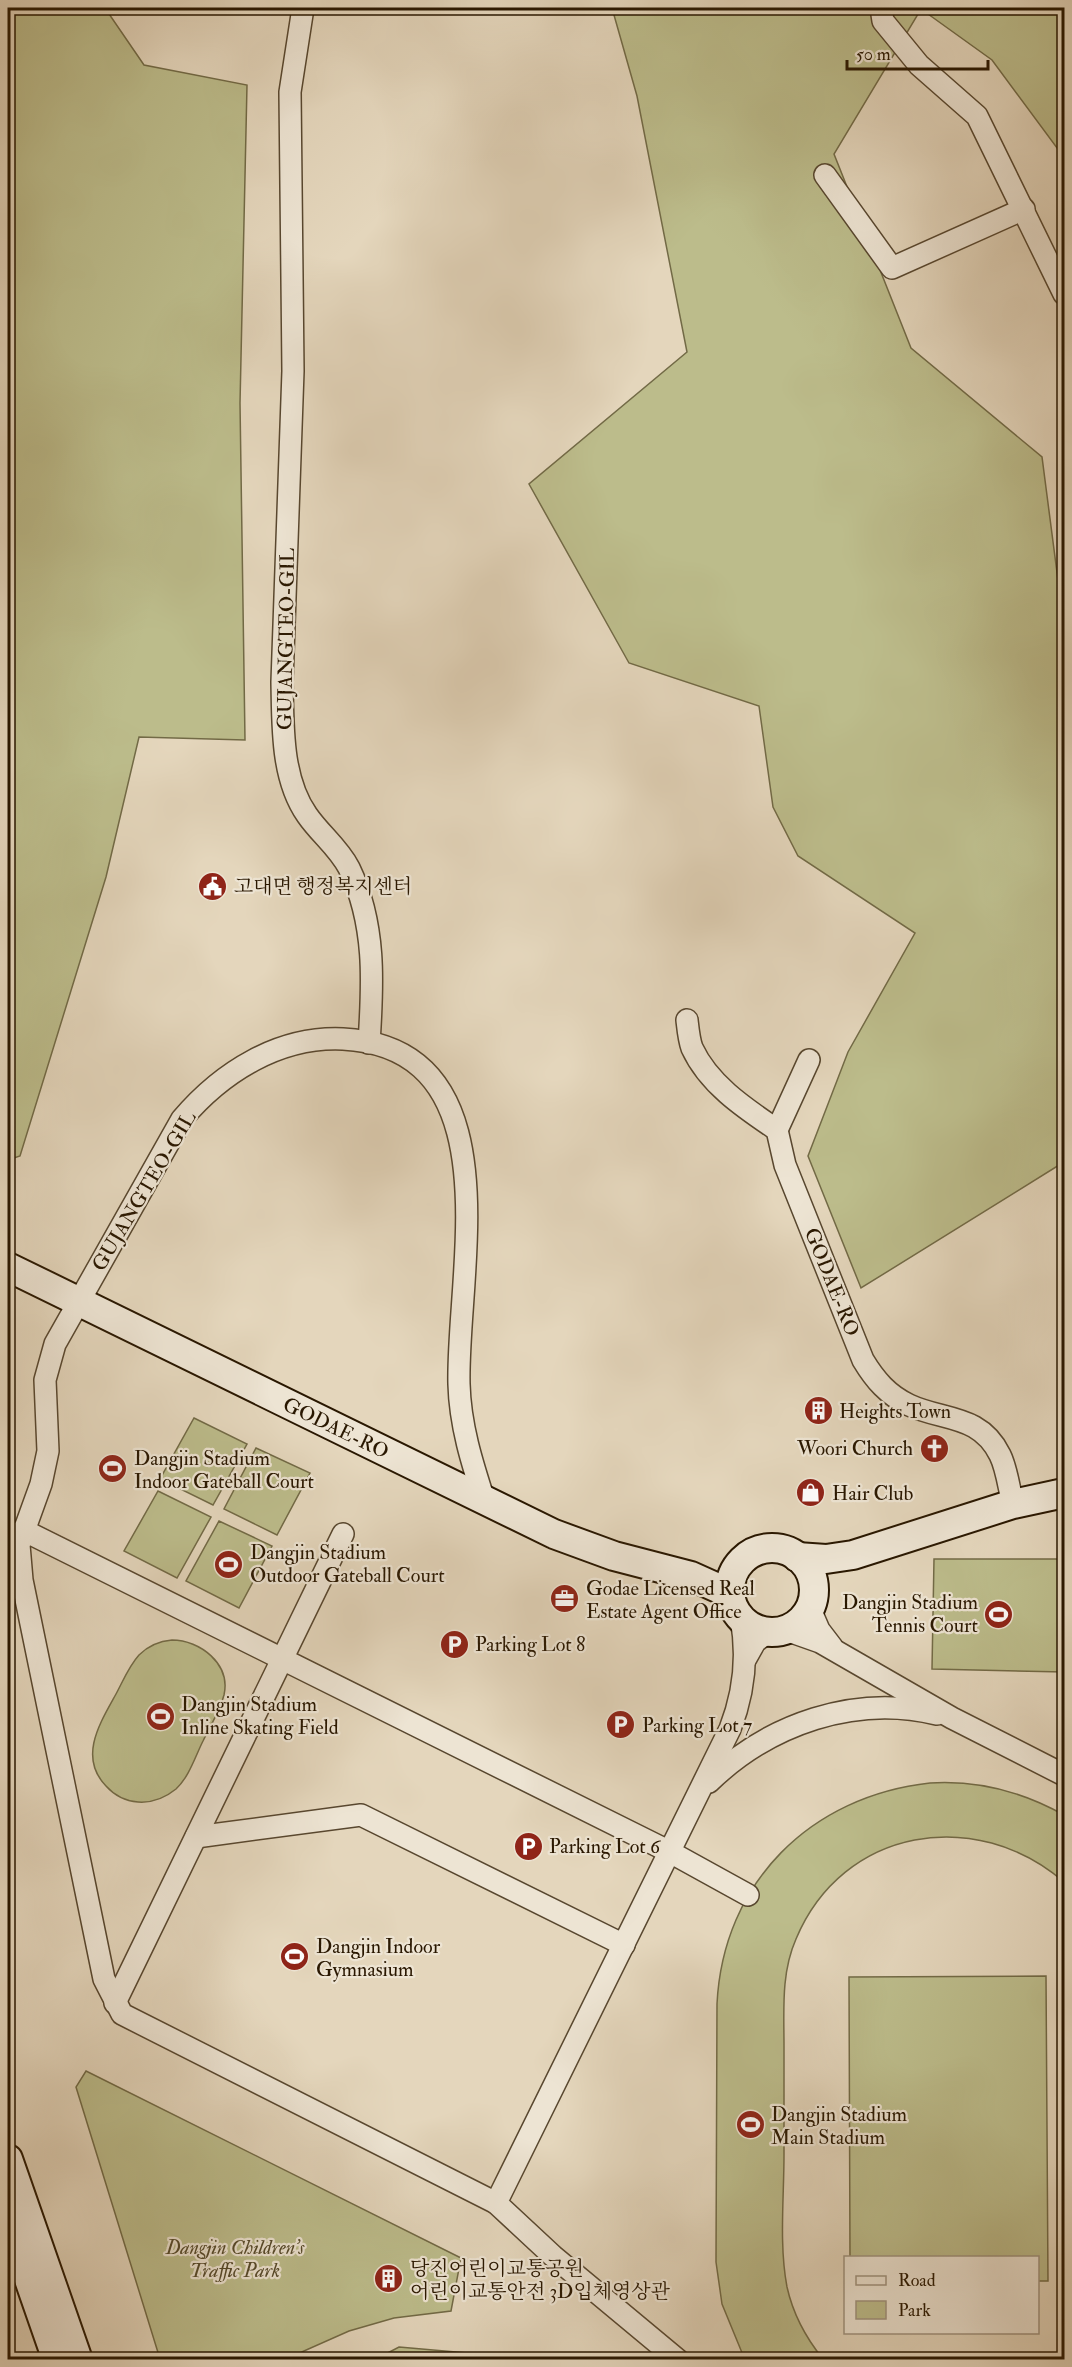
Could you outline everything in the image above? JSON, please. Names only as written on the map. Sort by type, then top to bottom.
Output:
[{"type":"street","name":"GUJANGTEO-GIL","points":[[115,2003],[104,1979],[22,1580],[19,1545],[41,1484],[48,1451],[45,1380],[47,1368],[55,1344],[78,1301],[173,1133],[196,1104],[209,1092],[262,1056],[294,1043],[337,1039],[369,1043],[373,966],[364,910],[348,868],[338,850],[306,814],[297,799],[287,760],[283,729],[282,670],[293,371],[290,92],[303,8]]},
{"type":"street","points":[[881,8],[884,21],[919,64],[977,116],[1065,294]]},
{"type":"street","points":[[825,175],[892,268],[1022,203]]},
{"type":"street","points":[[687,1020],[692,1047],[705,1068],[734,1101],[777,1130],[809,1060]]},
{"type":"street","points":[[369,1043],[393,1050],[422,1068],[441,1091],[459,1135],[463,1152],[466,1193],[459,1382],[461,1413],[472,1462],[485,1503]]},
{"type":"street","name":"GODAE-RO","points":[[777,1130],[785,1165],[863,1360],[876,1381],[891,1395],[910,1406],[962,1420],[986,1436],[1001,1456],[1013,1504]]},
{"type":"street","name":"GODAE-RO","points":[[8,1267],[485,1503],[579,1545],[629,1561],[671,1570]]},
{"type":"street","points":[[671,1570],[746,1558],[757,1552],[775,1549],[797,1557],[826,1558],[853,1555],[1013,1504],[1065,1493]]},
{"type":"street","points":[[23,1530],[670,1852],[748,1895]]},
{"type":"street","points":[[343,1533],[115,2003],[122,2014],[132,2020],[496,2203],[553,2256],[678,2360]]},
{"type":"street","points":[[496,2203],[703,1789],[735,1717],[746,1660],[755,1642],[800,1622],[829,1572],[853,1555]]},
{"type":"street","points":[[797,1557],[810,1571],[812,1599],[819,1630],[837,1652]]},
{"type":"street","points":[[746,1558],[734,1574],[736,1606],[746,1660]]},
{"type":"street","points":[[671,1570],[736,1606],[756,1629],[777,1631],[820,1642],[952,1718],[1065,1774]]},
{"type":"street","points":[[703,1789],[732,1763],[768,1738],[826,1715],[883,1708],[952,1718]]},
{"type":"street","points":[[196,1837],[361,1815],[624,1945]]},
{"type":"street","points":[[8,2159],[78,2360]]},
{"type":"street","points":[[8,2219],[57,2360]]},
{"type":"green space","points":[[8,8],[105,8],[144,65],[247,85],[240,403],[245,740],[139,737],[106,877],[20,1156],[8,1160]]},
{"type":"green space","points":[[612,8],[1064,8],[1064,149],[1060,152],[992,60],[921,9],[834,154],[911,348],[1042,457],[1062,611],[1064,611],[1064,1162],[861,1288],[808,1156],[848,1052],[915,933],[798,856],[773,807],[759,706],[629,663],[529,484],[687,352],[637,96]]},
{"type":"green space","name":"Dangjin Stadium Outdoor Gateball Court","points":[[194,1418],[247,1444],[213,1505],[160,1479]]},
{"type":"green space","name":"Dangjin Stadium Outdoor Gateball Court","points":[[256,1448],[310,1473],[277,1535],[224,1509]]},
{"type":"green space","name":"Dangjin Stadium Outdoor Gateball Court","points":[[158,1491],[211,1517],[177,1578],[124,1551]]},
{"type":"green space","name":"Dangjin Stadium Outdoor Gateball Court","points":[[219,1521],[272,1546],[239,1608],[186,1581]]},
{"type":"green space","name":"Dangjin Stadium Tennis Court","points":[[934,1559],[1064,1559],[1064,1672],[932,1669]]},
{"type":"green space","name":"Dangjin Stadium Inline Skating Field","points":[[172,1640],[193,1644],[211,1656],[223,1673],[224,1695],[181,1784],[158,1799],[148,1802],[129,1800],[113,1792],[98,1775],[94,1763],[94,1740],[98,1728],[135,1659],[150,1647]]},
{"type":"green space","name":"Dangjin Stadium Main Stadium","points":[[930,1783],[965,1784],[1000,1789],[1033,1800],[1064,1815],[1064,1882],[1029,1858],[992,1843],[953,1837],[915,1840],[878,1852],[845,1872],[817,1901],[796,1939],[786,1978],[783,2238],[787,2287],[793,2307],[811,2343],[823,2359],[745,2360],[722,2304],[716,2262],[717,2004],[723,1960],[736,1920],[756,1884],[781,1853],[812,1826],[847,1806],[887,1791]]},
{"type":"green space","points":[[1046,1976],[1048,2281],[1039,2281],[1039,2256],[850,2256],[849,1977]]},
{"type":"green space","name":"Dangjin Children's Traffic Park","points":[[86,2071],[461,2258],[451,2311],[394,2318],[349,2331],[286,2359],[160,2359],[76,2087]]},
{"type":"green space","points":[[399,2347],[534,2359],[376,2359]]},
{"type":"place","name":"고대면 행정복지센터","points":[[213,886]]},
{"type":"place","name":"Heights Town","points":[[818,1411]]},
{"type":"place","name":"Woori Church","points":[[934,1448]]},
{"type":"place","name":"Dangjin Stadium Indoor Gateball Court","points":[[113,1469]]},
{"type":"place","name":"Hair Club","points":[[811,1493]]},
{"type":"place","name":"Dangjin Stadium Outdoor Gateball Court","points":[[229,1564]]},
{"type":"place","name":"Godae Licensed Real Estate Agent Office","points":[[565,1599]]},
{"type":"place","name":"Dangjin Stadium Tennis Court","points":[[999,1614]]},
{"type":"place","name":"Parking Lot 8","points":[[454,1644]]},
{"type":"place","name":"Dangjin Stadium Inline Skating Field","points":[[160,1716]]},
{"type":"place","name":"Parking Lot 7","points":[[621,1725]]},
{"type":"place","name":"Parking Lot 6","points":[[528,1846]]},
{"type":"place","name":"Dangjin Indoor Gymnasium","points":[[295,1957]]},
{"type":"place","name":"Dangjin Stadium Main Stadium","points":[[750,2125]]},
{"type":"place","name":"당진어린이교통공원 어린이교통안전 3D입체영상관","points":[[389,2279]]}]
